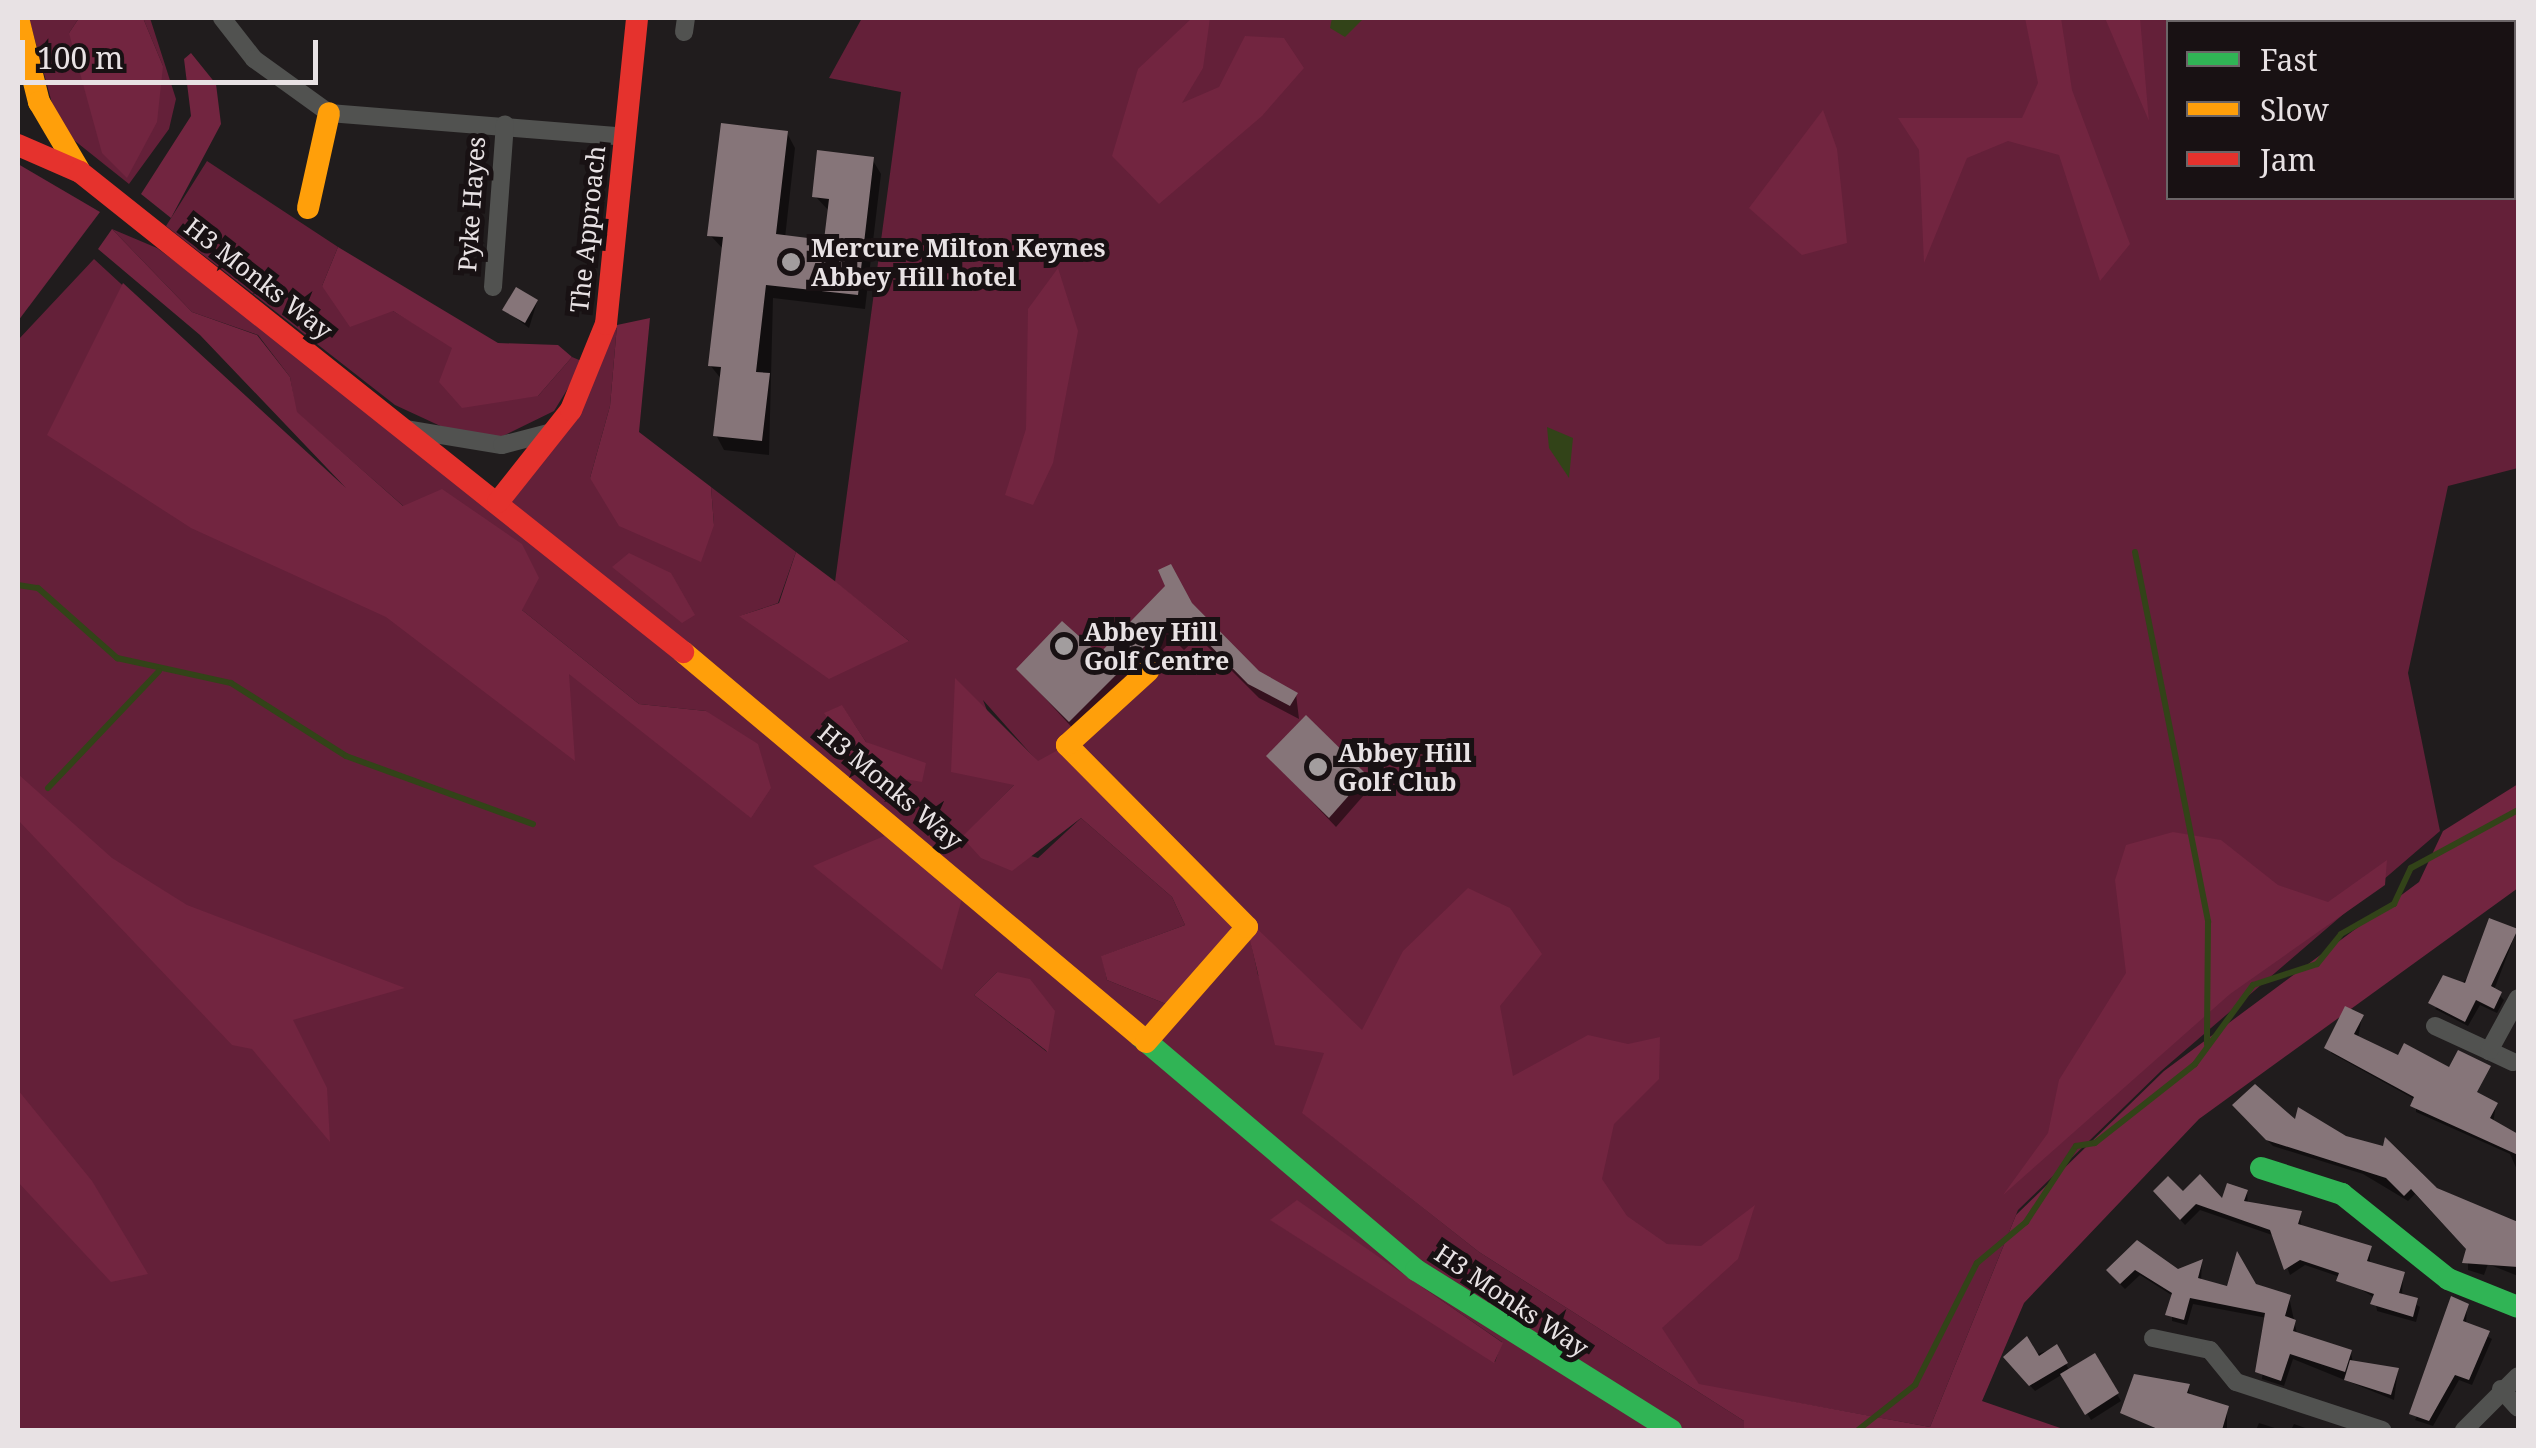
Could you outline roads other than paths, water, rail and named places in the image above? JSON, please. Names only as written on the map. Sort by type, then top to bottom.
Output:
[{"type":"street","name":"H3 Monks Way","points":[[18,18],[39,102],[88,178]]},
{"type":"street","points":[[222,18],[254,59],[329,113],[308,208]]},
{"type":"street","name":"The Approach","points":[[498,502],[592,372],[606,324],[637,18]]},
{"type":"street","name":"Pyke Hayes","points":[[329,113],[625,136]]},
{"type":"street","name":"Pyke Hayes","points":[[492,288],[505,124]]},
{"type":"street","name":"H3 Monks Way","points":[[18,145],[88,178],[498,502],[1416,1270],[1672,1430]]},
{"type":"street","points":[[405,429],[502,445],[552,432]]},
{"type":"street","points":[[1146,1042],[1247,927],[1067,745],[1148,671]]},
{"type":"street","points":[[2489,1051],[2518,998]]},
{"type":"street","points":[[2434,1026],[2514,1062]]},
{"type":"street","points":[[2262,1168],[2342,1194],[2448,1279],[2518,1308]]},
{"type":"street","points":[[2153,1338],[2210,1350],[2236,1382],[2382,1430]]},
{"type":"street","points":[[2464,1430],[2518,1376]]},
{"type":"street","points":[[2501,1389],[2518,1408]]},
{"type":"waterway","points":[[2135,552],[2208,922],[2207,1044]]},
{"type":"waterway","points":[[18,585],[38,588],[117,658],[231,683],[346,756],[533,824]]},
{"type":"waterway","points":[[48,788],[159,671]]},
{"type":"waterway","points":[[1858,1430],[1915,1385],[1977,1263],[2026,1222],[2076,1146],[2095,1143],[2195,1064],[2253,985],[2317,964],[2341,934],[2394,904],[2411,868],[2518,810]]},
{"type":"place","name":"Mercure Milton Keynes Abbey Hill hotel","points":[[791,262]]},
{"type":"place","name":"Abbey Hill Golf Centre","points":[[1064,646]]},
{"type":"place","name":"Abbey Hill Golf Club","points":[[1318,767]]}]
